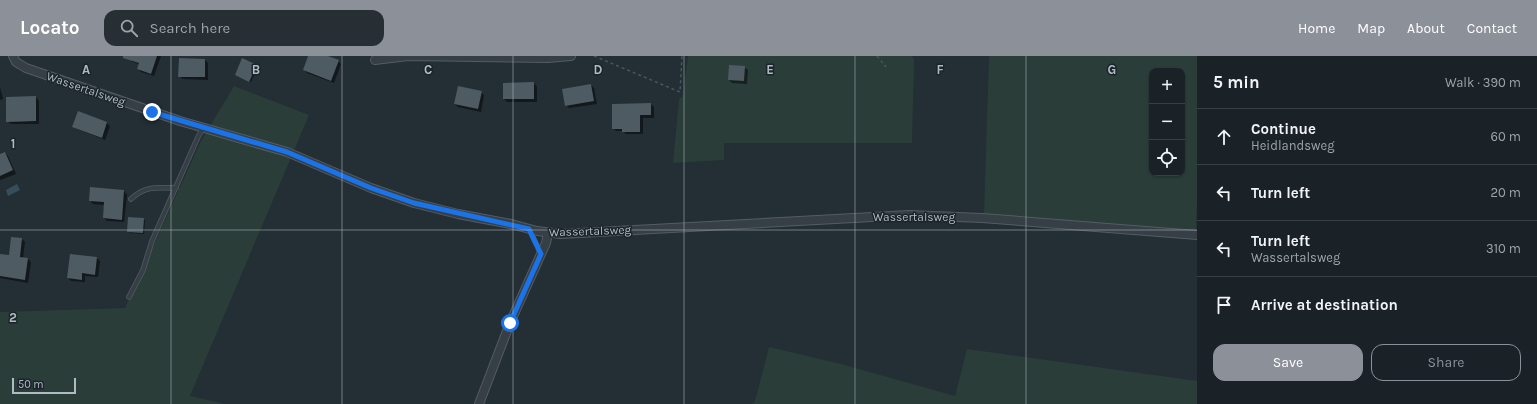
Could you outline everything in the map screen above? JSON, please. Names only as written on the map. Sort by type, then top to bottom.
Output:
[{"type":"street","points":[[375,60],[408,56],[548,58],[571,56]]},
{"type":"street","name":"Wassertalsweg","points":[[10,57],[26,68],[152,112],[287,152],[371,188],[414,203],[548,233],[561,234],[908,215],[982,218],[1197,235]]},
{"type":"street","points":[[479,404],[510,323],[546,243],[548,233]]},
{"type":"lane","points":[[129,297],[143,270],[152,241],[203,128]]},
{"type":"lane","points":[[131,199],[139,191],[145,189],[176,188]]},
{"type":"lane","points":[[529,229],[541,254]]},
{"type":"path","points":[[594,56],[680,92],[682,56]]},
{"type":"path","points":[[877,56],[886,67]]},
{"type":"green space","points":[[688,56],[912,56],[914,60],[912,143],[724,143],[724,160],[673,163],[679,99],[683,96]]},
{"type":"green space","points":[[989,56],[1197,56],[1196,231],[984,215]]},
{"type":"green space","points":[[234,86],[309,115],[190,396],[225,404],[0,404],[0,312],[125,308],[201,141]]},
{"type":"green space","points":[[769,347],[841,364],[955,396],[967,349],[1197,381],[1197,404],[752,404],[755,401]]},
{"type":"water","points":[[17,184],[20,190],[8,196],[6,190]]},
{"type":"building","points":[[123,56],[157,56],[151,74],[137,69],[139,63],[123,58]]},
{"type":"building","points":[[308,56],[328,56],[339,60],[331,81],[303,70]]},
{"type":"building","points":[[179,58],[205,59],[205,77],[178,77]]},
{"type":"building","points":[[242,58],[257,65],[249,82],[235,75]]},
{"type":"building","points":[[729,65],[745,66],[744,81],[728,80]]},
{"type":"building","points":[[534,82],[534,99],[503,99],[503,83]]},
{"type":"building","points":[[591,84],[594,101],[565,106],[562,89]]},
{"type":"building","points":[[458,86],[482,91],[478,109],[454,104]]},
{"type":"building","points":[[36,96],[36,121],[6,122],[6,97]]},
{"type":"building","points":[[651,103],[651,115],[640,115],[640,132],[622,132],[622,129],[612,129],[612,104]]},
{"type":"building","points":[[78,111],[107,122],[102,138],[72,127]]},
{"type":"building","points":[[5,152],[13,170],[0,176],[0,154]]},
{"type":"building","points":[[90,187],[124,190],[122,220],[103,218],[104,202],[89,201]]},
{"type":"building","points":[[128,217],[144,218],[143,233],[127,232]]},
{"type":"building","points":[[11,237],[22,238],[20,257],[28,258],[25,280],[0,276],[0,254],[9,255]]},
{"type":"building","points":[[70,254],[97,257],[95,275],[82,273],[82,280],[67,278]]},
{"type":"route","points":[[152,112],[287,152],[371,188],[414,203],[529,229],[531,236],[541,254],[510,323]]}]
